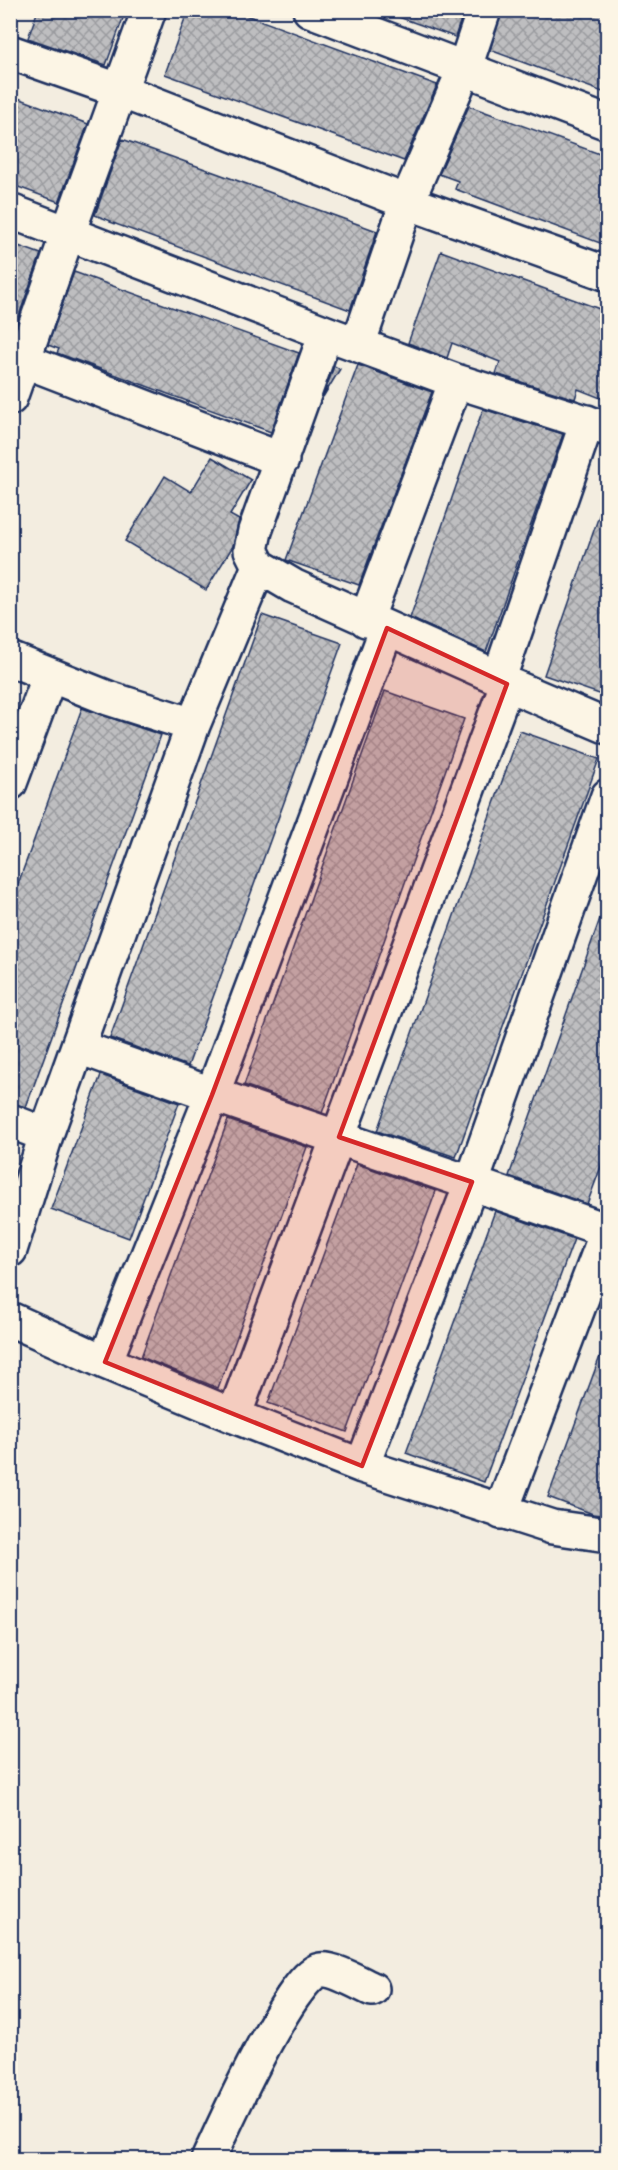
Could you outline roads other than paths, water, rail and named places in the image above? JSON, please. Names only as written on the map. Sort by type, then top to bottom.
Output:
[{"type":"street","points":[[10,398],[17,358],[68,233],[149,10]]},
{"type":"street","points":[[310,10],[608,123]]},
{"type":"street","points":[[358,345],[407,202],[464,70],[484,10]]},
{"type":"street","points":[[10,52],[121,91],[407,202],[608,274]]},
{"type":"street","points":[[10,211],[456,381],[597,425],[339,1137],[234,1416]]},
{"type":"street","points":[[326,333],[255,531],[251,550],[259,566],[293,586],[608,727]]},
{"type":"street","points":[[17,358],[282,460]]},
{"type":"street","points":[[105,1362],[212,1095],[376,624],[456,381]]},
{"type":"street","points":[[10,1250],[46,1135],[193,725],[259,566]]},
{"type":"street","points":[[10,659],[108,698],[193,725]]},
{"type":"street","points":[[10,783],[50,675]]},
{"type":"street","points":[[362,1466],[472,1182],[608,796]]},
{"type":"street","points":[[79,1047],[607,1230],[501,1512]]},
{"type":"street","points":[[10,1121],[46,1135]]},
{"type":"street","points":[[10,1319],[234,1416],[362,1466],[552,1527],[608,1535]]},
{"type":"street","points":[[208,2160],[239,2093],[305,1978],[319,1970],[329,1971],[372,1989]]}]
